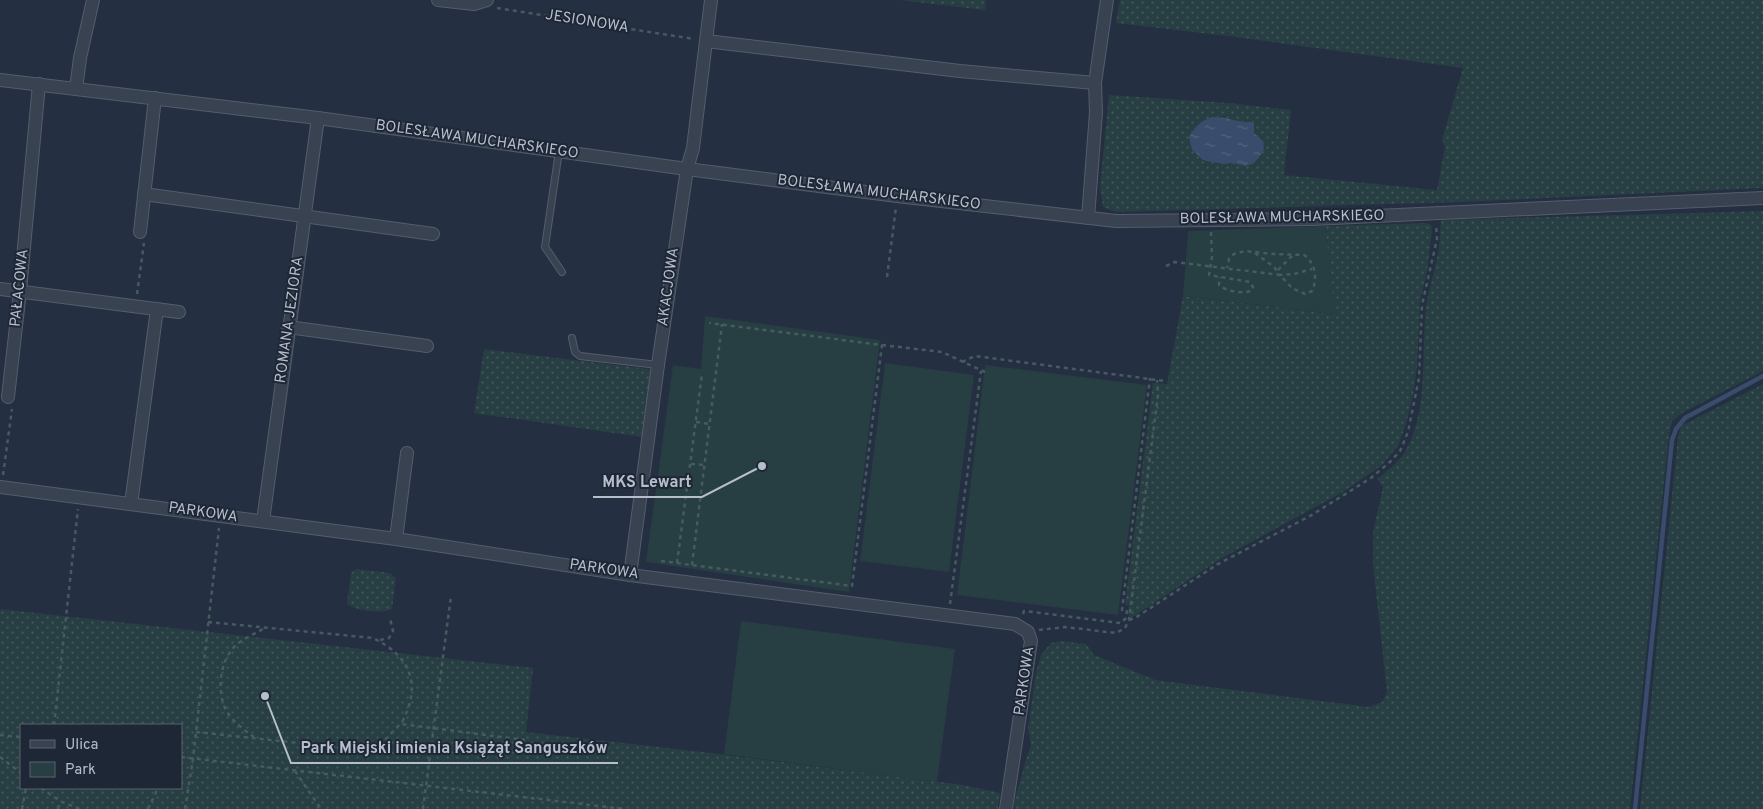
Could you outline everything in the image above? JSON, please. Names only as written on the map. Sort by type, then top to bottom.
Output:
[{"type":"street","points":[[76,89],[80,58],[92,0]]},
{"type":"street","points":[[438,0],[474,4],[487,0]]},
{"type":"street","name":"AKACJOWA","points":[[630,574],[658,365],[687,169],[693,148],[711,0]]},
{"type":"street","points":[[1088,218],[1096,112],[1095,83],[1107,0]]},
{"type":"street","points":[[706,41],[960,71],[1095,83]]},
{"type":"street","name":"BOLESŁAWA MUCHARSKIEGO","points":[[0,80],[318,118],[897,196],[1116,221],[1312,219],[1763,198]]},
{"type":"street","name":"PAŁACOWA","points":[[8,397],[39,84]]},
{"type":"street","points":[[140,232],[155,98]]},
{"type":"street","name":"ROMANA JEZIORA","points":[[263,521],[318,118]]},
{"type":"street","points":[[144,194],[433,234]]},
{"type":"street","points":[[0,289],[179,312]]},
{"type":"street","points":[[131,504],[157,309]]},
{"type":"street","points":[[288,327],[427,346]]},
{"type":"street","points":[[396,539],[407,454]]},
{"type":"street","name":"PARKOWA","points":[[1,487],[396,539],[630,574],[1015,624],[1025,630],[1031,641],[1006,809]]},
{"type":"lane","points":[[559,151],[545,247],[562,272]]},
{"type":"lane","points":[[572,338],[575,352],[580,356],[658,365]]},
{"type":"path","name":"JESIONOWA","points":[[474,4],[706,41]]},
{"type":"path","points":[[887,277],[897,196]]},
{"type":"path","points":[[1157,380],[1158,395],[1127,619],[1125,628],[1116,633],[1065,627],[1025,630],[1024,611],[1121,623],[1127,619],[1135,618],[1218,564],[1310,516],[1371,478],[1392,461],[1400,451],[1408,432],[1420,378],[1422,305],[1437,239],[1435,213]]},
{"type":"path","points":[[1211,220],[1209,275],[1250,282],[1253,287],[1252,290],[1246,293],[1222,288],[1219,285],[1220,277]]},
{"type":"path","points":[[136,306],[145,233],[140,232]]},
{"type":"path","points":[[1227,268],[1229,259],[1234,254],[1245,251],[1306,256],[1316,277],[1316,283],[1312,291],[1302,294],[1292,288],[1278,270],[1254,252]]},
{"type":"path","points":[[1278,270],[1294,254]]},
{"type":"path","points":[[1166,266],[1175,262],[1280,275],[1294,274],[1313,269]]},
{"type":"path","points":[[709,323],[942,352],[985,372]]},
{"type":"path","points":[[692,565],[722,324]]},
{"type":"path","points":[[661,561],[852,586],[882,345]]},
{"type":"path","points":[[962,362],[975,356],[1165,381]]},
{"type":"path","points":[[949,615],[981,371]]},
{"type":"path","points":[[677,563],[702,374]]},
{"type":"path","points":[[1127,619],[1127,610],[1122,610],[1150,378]]},
{"type":"path","points":[[1,487],[13,398],[8,397]]},
{"type":"path","points":[[695,422],[709,424]]},
{"type":"path","points":[[690,464],[704,465]]},
{"type":"path","points":[[54,724],[79,497]]},
{"type":"path","points":[[185,809],[193,759],[220,516]]},
{"type":"path","points":[[423,809],[450,596]]},
{"type":"path","points":[[378,640],[389,638],[393,631],[390,618]]},
{"type":"path","points":[[196,732],[363,748],[378,744],[387,738],[400,724],[409,709],[413,692],[409,670],[392,648],[373,638],[208,622]]},
{"type":"path","points":[[255,738],[233,720],[226,710],[220,684],[227,656],[238,644],[266,628]]},
{"type":"path","points":[[400,724],[525,740]]},
{"type":"path","points":[[0,735],[20,737]]},
{"type":"path","points":[[0,757],[20,772]]},
{"type":"path","points":[[182,757],[625,809]]},
{"type":"path","points":[[296,771],[321,809]]},
{"type":"path","points":[[22,809],[26,789]]},
{"type":"path","points":[[42,789],[60,802],[80,809]]},
{"type":"path","points":[[148,809],[158,789]]},
{"type":"path","points":[[58,809],[60,802]]},
{"type":"green space","points":[[899,0],[986,0],[985,10]]},
{"type":"green space","points":[[1120,0],[1763,0],[1763,188],[1459,202],[1116,212],[1103,207],[1100,188],[1109,95],[1229,103],[1291,110],[1284,175],[1437,190],[1445,147],[1442,140],[1463,68],[1236,37],[1116,23]]},
{"type":"green space","points":[[1763,211],[1763,371],[1682,413],[1672,421],[1668,443],[1630,809],[1015,809],[1014,803],[1031,745],[1028,728],[1036,673],[1041,655],[1051,643],[1060,641],[1086,644],[1094,655],[1155,680],[1369,707],[1382,702],[1387,692],[1373,565],[1373,532],[1383,487],[1377,479],[1393,466],[1406,450],[1418,416],[1423,380],[1426,307],[1439,247],[1441,220]]},
{"type":"green space","points":[[1428,223],[1432,226],[1431,239],[1427,272],[1420,302],[1417,366],[1413,396],[1398,446],[1382,465],[1343,492],[1222,558],[1131,618],[1128,614],[1129,605],[1125,605],[1153,383],[1167,384],[1183,296],[1334,314],[1325,226]]},
{"type":"green space","points":[[1325,226],[1335,314],[1183,296],[1188,231]]},
{"type":"green space","points":[[705,316],[880,340],[849,592],[646,562],[673,365],[701,369]]},
{"type":"green space","points":[[484,349],[657,370],[649,438],[474,413]]},
{"type":"green space","points":[[885,363],[974,375],[949,572],[860,561]]},
{"type":"green space","points":[[985,365],[1147,385],[1118,615],[957,595]]},
{"type":"green space","points":[[1763,384],[1763,809],[1640,809],[1678,437],[1681,426]]},
{"type":"green space","points":[[356,569],[390,573],[396,578],[392,609],[388,611],[369,611],[347,604],[351,573]]},
{"type":"green space","points":[[0,609],[533,668],[526,732],[963,785],[1000,793],[998,809],[0,809]]},
{"type":"green space","points":[[741,621],[955,649],[937,782],[724,754]]},
{"type":"water","points":[[1212,117],[1254,122],[1254,133],[1263,141],[1264,150],[1254,163],[1246,166],[1203,160],[1192,150],[1189,137],[1193,130],[1204,120]]},
{"type":"waterway","points":[[1635,809],[1672,440],[1676,429],[1685,418],[1763,376]]},
{"type":"place","name":"MKS Lewart","points":[[762,466]]},
{"type":"place","name":"Park Miejski imienia Książąt Sanguszków","points":[[265,696]]}]
